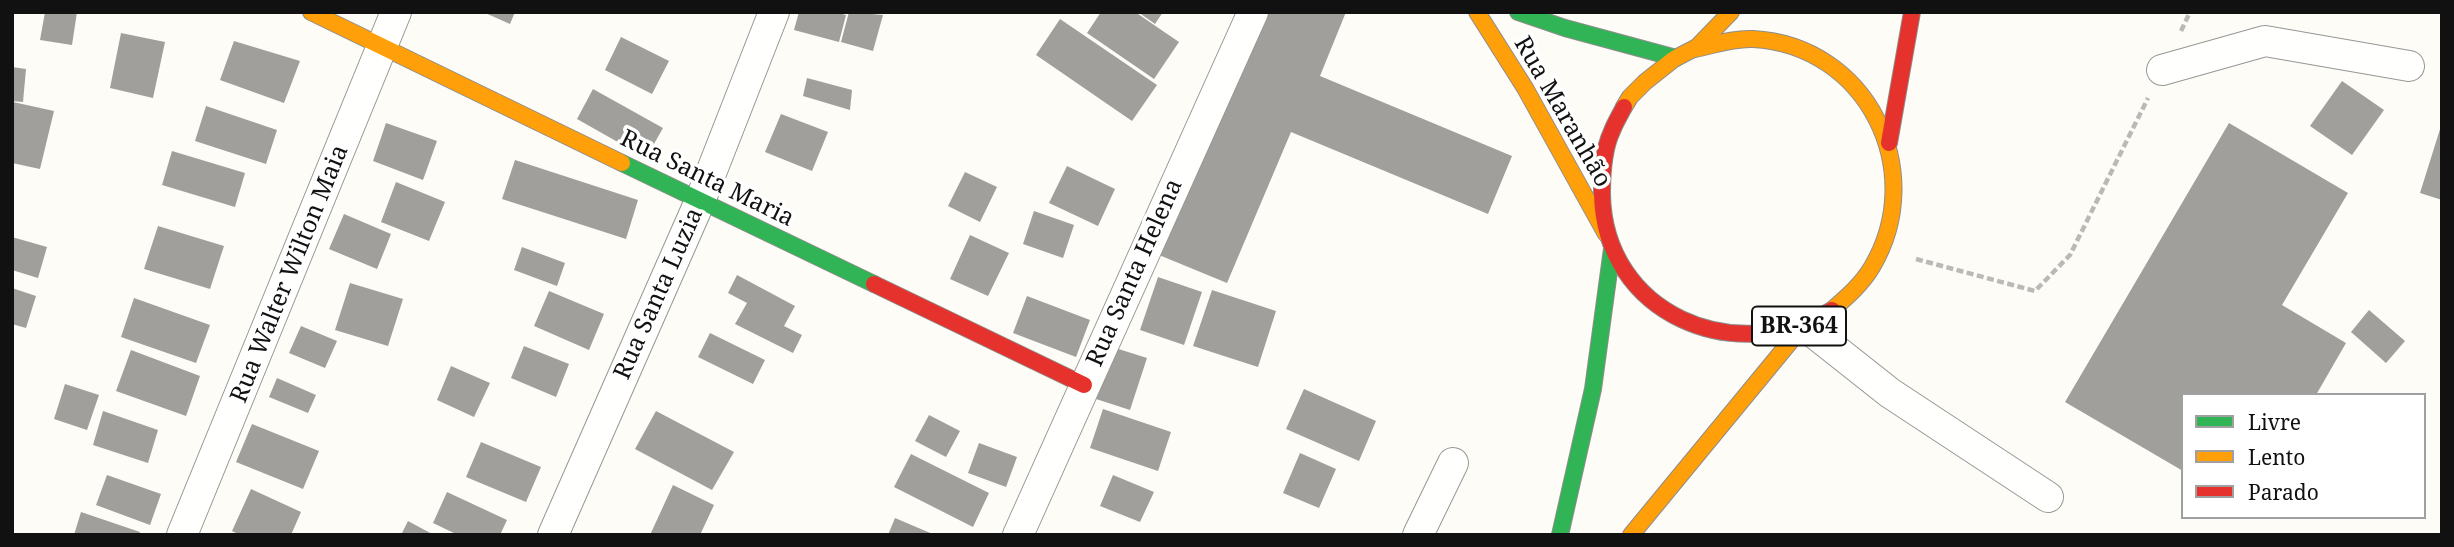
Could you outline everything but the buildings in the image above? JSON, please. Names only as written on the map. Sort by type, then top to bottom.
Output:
[{"type":"main road","name":"Rua Santa Maria","points":[[311,12],[1084,384]]},
{"type":"main road","name":"Rua Maranhão","points":[[1477,12],[1525,88],[1609,241]]},
{"type":"main road","name":"Rua Maranhão","points":[[1518,12],[1565,29],[1676,58]]},
{"type":"main road","name":"BR-364","points":[[1695,49],[1731,12]]},
{"type":"main road","name":"BR-364","points":[[1889,143],[1912,12]]},
{"type":"main road","name":"BR-364","points":[[1560,535],[1593,389],[1609,241],[1600,198],[1602,162],[1613,127],[1632,95],[1676,58],[1695,49],[1742,39],[1790,45],[1833,66],[1867,100],[1889,143],[1895,179],[1892,216],[1881,250],[1862,282],[1836,307],[1804,325],[1759,336],[1714,333],[1672,316],[1637,287],[1609,241]]},
{"type":"main road","name":"BR-364","points":[[1631,535],[1804,325]]},
{"type":"street","name":"Rua Walter Wilton Maia","points":[[182,535],[396,12]]},
{"type":"street","name":"Rua Santa Luzia","points":[[553,535],[700,201],[774,12]]},
{"type":"street","name":"Rua Santa Helena","points":[[1018,535],[1253,12]]},
{"type":"street","points":[[2162,70],[2265,41],[2409,66]]},
{"type":"street","points":[[1804,325],[1890,393],[2048,497]]},
{"type":"street","points":[[1418,535],[1453,463]]},
{"type":"path","points":[[1881,250],[2035,291],[2070,255],[2190,12]]},
{"type":"traffic: fast","points":[[1518,12],[1565,28],[1676,58]]},
{"type":"traffic: fast","points":[[622,163],[874,284]]},
{"type":"traffic: fast","points":[[1560,535],[1593,389],[1612,249]]},
{"type":"traffic: slow","points":[[311,12],[622,163]]},
{"type":"traffic: slow","points":[[1477,12],[1525,88],[1606,234]]},
{"type":"traffic: slow","points":[[1624,107],[1645,82],[1674,59],[1697,47],[1731,12]]},
{"type":"traffic: slow","points":[[1695,49],[1746,39],[1793,47],[1828,64],[1856,88],[1877,119],[1889,154],[1893,192],[1888,230],[1868,273],[1832,310]]},
{"type":"traffic: slow","points":[[1631,535],[1804,325]]},
{"type":"traffic: jam","points":[[1889,143],[1912,12]]},
{"type":"traffic: jam","points":[[1624,107],[1607,146],[1602,194],[1608,236],[1625,271],[1650,299],[1681,319],[1717,331],[1755,334],[1794,327],[1832,310]]},
{"type":"traffic: jam","points":[[874,284],[1084,385]]}]
